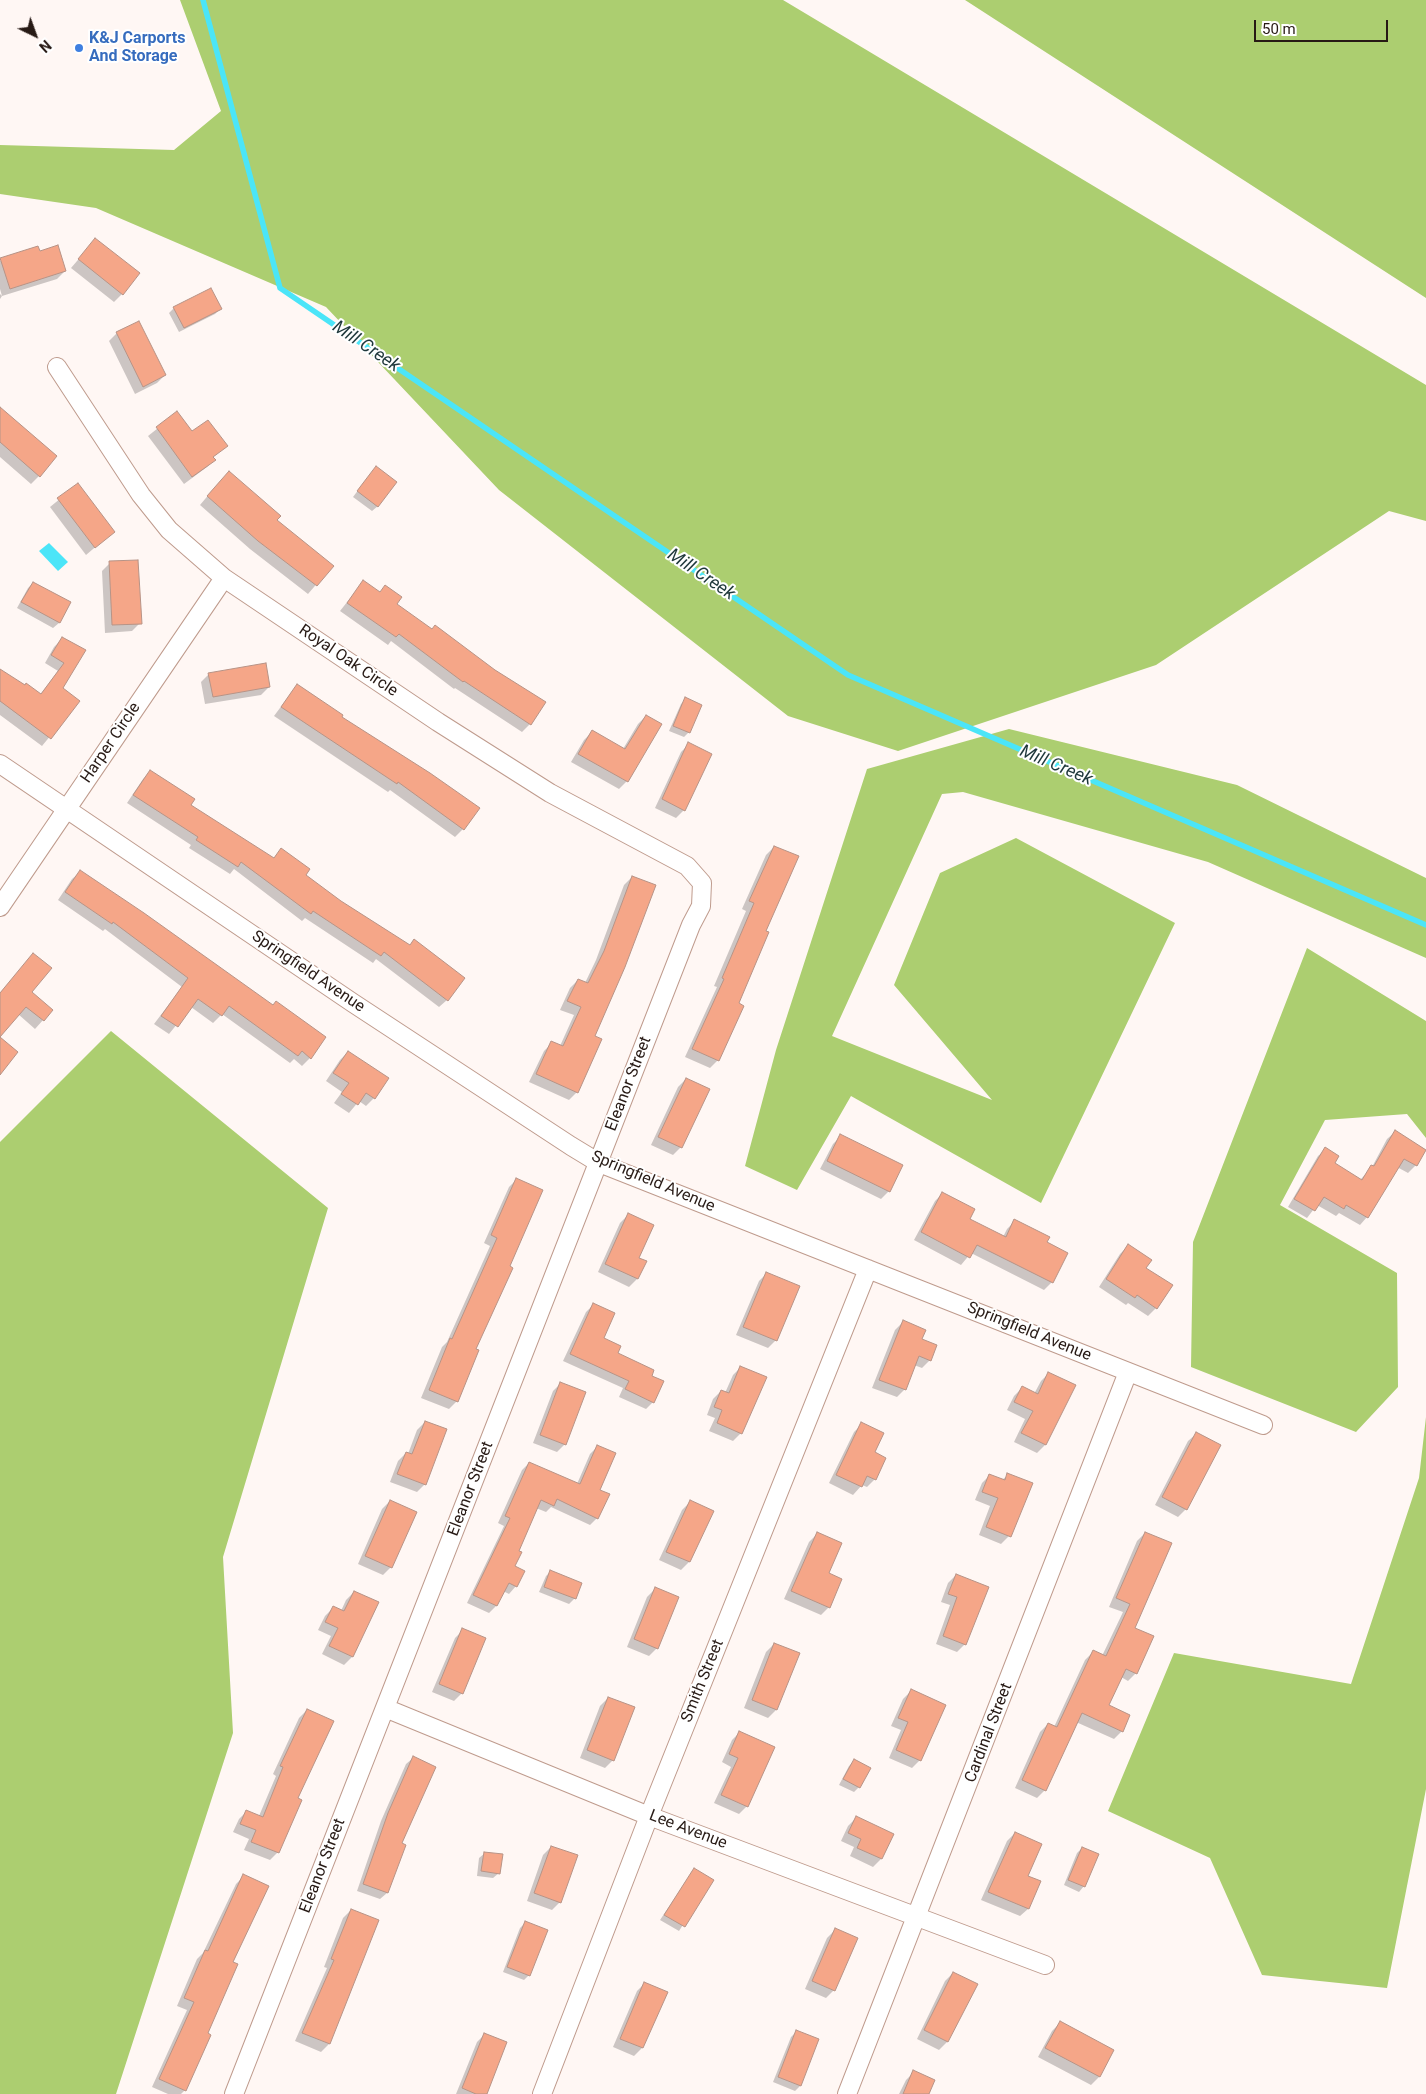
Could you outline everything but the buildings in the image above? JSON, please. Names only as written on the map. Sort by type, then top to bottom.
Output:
[{"type":"street","name":"Royal Oak Circle","points":[[57,367],[141,495],[169,530],[224,578],[438,722],[550,793],[687,866],[702,883]]},
{"type":"street","name":"Harper Circle","points":[[0,908],[174,648],[224,578]]},
{"type":"street","name":"Springfield Avenue","points":[[0,764],[353,1003],[563,1141],[599,1162],[1263,1425]]},
{"type":"street","name":"Eleanor Street","points":[[234,2094],[690,925],[701,906],[702,883]]},
{"type":"street","name":"Smith Street","points":[[542,2094],[649,1816],[868,1269]]},
{"type":"street","name":"Cardinal Street","points":[[847,2094],[1128,1372]]},
{"type":"street","name":"Lee Avenue","points":[[385,1708],[649,1816],[1045,1965]]},
{"type":"green space","points":[[180,0],[783,0],[1426,385],[1426,521],[1389,511],[1156,665],[898,751],[788,716],[499,490],[326,307],[96,208],[0,194],[0,145],[174,150],[221,111]]},
{"type":"green space","points":[[965,0],[1426,0],[1426,298]]},
{"type":"green space","points":[[1009,729],[1237,785],[1426,878],[1426,958],[1208,862],[963,792],[942,794],[832,1036],[992,1100],[894,985],[940,873],[1016,838],[1175,923],[1041,1203],[851,1096],[797,1190],[745,1166],[776,1050],[867,769]]},
{"type":"green space","points":[[1307,948],[1426,1021],[1426,1138],[1407,1114],[1325,1120],[1280,1205],[1397,1273],[1398,1387],[1356,1432],[1191,1367],[1193,1242]]},
{"type":"green space","points":[[111,1031],[328,1208],[223,1557],[233,1733],[116,2094],[0,2094],[0,1142]]},
{"type":"green space","points":[[1426,1417],[1426,1789],[1387,1988],[1262,1975],[1210,1858],[1108,1811],[1174,1653],[1351,1684],[1419,1478]]},
{"type":"water","points":[[49,543],[68,562],[58,571],[39,551]]},
{"type":"waterway","name":"Mill Creek","points":[[203,0],[280,288],[848,675],[1426,925]]},
{"type":"place","name":"K&J Carports And Storage","points":[[79,48]]}]
